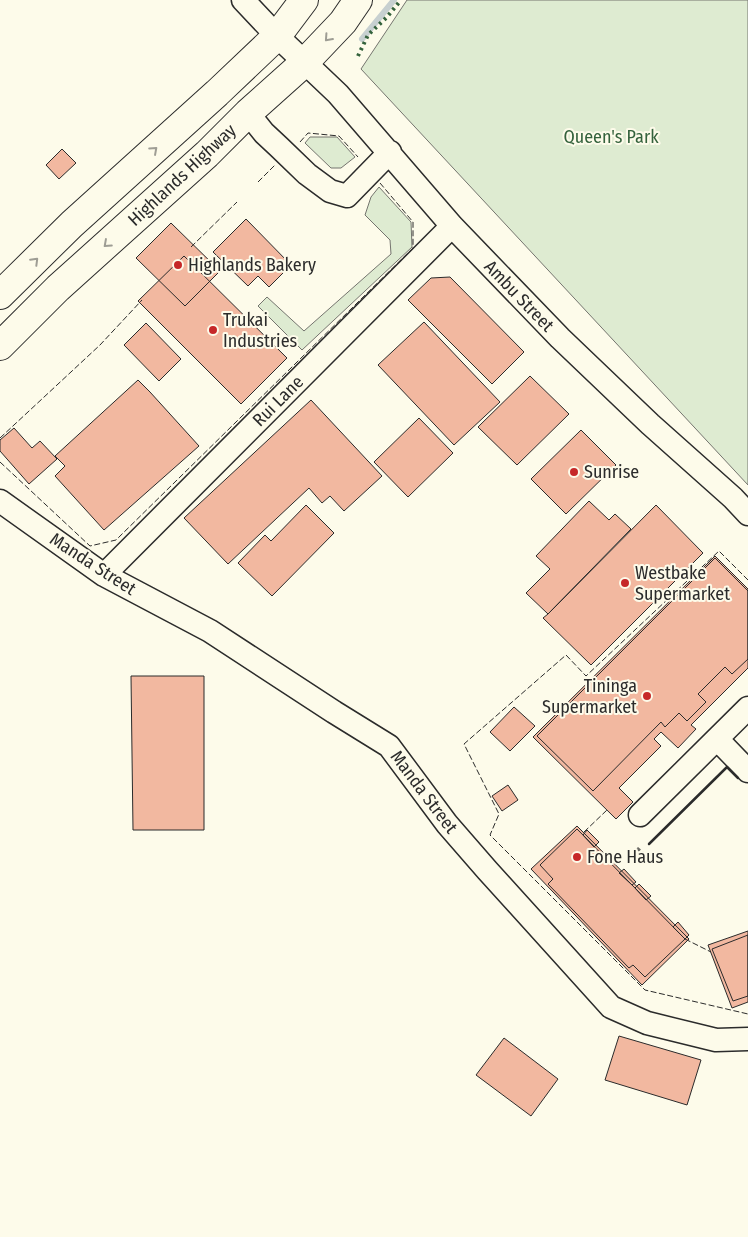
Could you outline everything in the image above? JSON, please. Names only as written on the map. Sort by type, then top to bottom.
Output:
[{"type":"main road","name":"Highlands Highway","points":[[0,295],[72,224],[277,36],[304,0]]},
{"type":"main road","name":"Highlands Highway","points":[[0,346],[58,288],[207,154],[248,113],[305,62],[342,22],[358,0]]},
{"type":"street","name":"Ambu Street","points":[[243,0],[277,36],[338,94],[452,226],[567,344],[748,514]]},
{"type":"street","points":[[248,113],[264,134],[307,174],[330,192],[347,196],[390,152]]},
{"type":"street","name":"Rui Lane","points":[[104,575],[452,226]]},
{"type":"street","name":"Manda Street","points":[[0,501],[104,575],[210,631],[389,746],[447,824],[611,1007],[647,1023],[716,1040],[748,1039]]},
{"type":"street","points":[[640,815],[748,708]]},
{"type":"street","points":[[717,739],[748,771]]},
{"type":"path","points":[[637,848],[650,860]]},
{"type":"green space","name":"Queen's Park","points":[[407,0],[748,0],[748,485],[361,69]]},
{"type":"green space","points":[[310,137],[337,137],[355,157],[341,168],[331,168],[305,143]]},
{"type":"green space","points":[[379,187],[411,222],[412,247],[302,350],[258,306],[267,297],[304,331],[391,254],[390,240],[365,215],[371,197]]},
{"type":"building","points":[[62,149],[76,163],[59,179],[46,165]]},
{"type":"building","points":[[246,219],[291,265],[269,287],[258,276],[248,286],[213,252]]},
{"type":"building","name":"Highlands Bakery","points":[[171,223],[220,271],[185,306],[136,258]]},
{"type":"building","name":"Trukai Industries","points":[[184,256],[287,358],[241,404],[138,301]]},
{"type":"building","points":[[450,277],[524,352],[492,384],[408,300],[431,278]]},
{"type":"building","points":[[424,322],[500,402],[454,445],[378,365]]},
{"type":"building","points":[[146,323],[181,359],[159,381],[124,345]]},
{"type":"building","name":"Sunrise","points":[[530,376],[569,414],[517,465],[478,427]]},
{"type":"building","points":[[138,380],[199,446],[104,530],[55,476],[65,466],[55,456]]},
{"type":"building","points":[[311,400],[382,476],[344,511],[330,496],[322,503],[309,488],[228,564],[184,518]]},
{"type":"building","points":[[419,418],[453,453],[408,497],[374,462]]},
{"type":"building","points":[[14,428],[32,448],[40,441],[57,459],[29,484],[0,451],[0,440]]},
{"type":"building","name":"Sunrise","points":[[581,430],[616,465],[566,514],[531,479]]},
{"type":"building","points":[[589,501],[609,520],[615,514],[631,529],[548,614],[526,593],[550,569],[536,556]]},
{"type":"building","points":[[306,505],[334,533],[272,596],[238,563],[265,535],[271,541]]},
{"type":"building","name":"Westbake Supermarket","points":[[656,505],[703,553],[591,665],[543,618]]},
{"type":"building","name":"Tininga Supermarket","points":[[715,556],[748,589],[748,668],[691,725],[696,729],[678,748],[661,732],[654,739],[661,746],[619,788],[633,802],[616,819],[533,737]]},
{"type":"building","name":"Tininga Supermarket","points":[[715,558],[748,591],[748,659],[732,674],[725,667],[698,694],[706,702],[687,721],[679,713],[665,727],[661,722],[593,791],[537,736]]},
{"type":"building","points":[[131,676],[204,676],[204,830],[133,830]]},
{"type":"building","points":[[514,707],[535,726],[510,751],[490,732]]},
{"type":"building","points":[[508,785],[518,800],[502,811],[492,796]]},
{"type":"building","points":[[577,826],[689,939],[642,985],[531,869]]},
{"type":"building","points":[[577,829],[685,939],[645,977],[633,965],[629,968],[548,884],[553,879],[540,865]]},
{"type":"building","points":[[587,830],[599,842],[594,847],[583,835]]},
{"type":"building","points":[[624,869],[636,882],[632,885],[619,873]]},
{"type":"building","points":[[639,884],[651,896],[646,900],[635,888]]},
{"type":"building","points":[[678,922],[689,935],[685,939],[673,927]]},
{"type":"building","points":[[748,931],[748,1002],[732,1008],[708,945]]},
{"type":"building","points":[[748,935],[748,996],[733,1001],[712,949]]},
{"type":"building","points":[[619,1036],[701,1060],[687,1105],[605,1080]]},
{"type":"building","points":[[504,1038],[558,1079],[531,1116],[476,1075]]},
{"type":"waterway","points":[[362,39],[394,0]]},
{"type":"hedge","points":[[358,56],[368,35],[401,0]]},
{"type":"fence","points":[[300,142],[308,133],[339,136],[358,157]]},
{"type":"fence","points":[[258,182],[276,164]]},
{"type":"fence","points":[[0,462],[90,546],[116,540],[413,248],[413,222],[380,183]]},
{"type":"fence","points":[[191,247],[237,202]]},
{"type":"fence","points":[[0,438],[100,345],[142,300]]},
{"type":"fence","points":[[748,580],[719,551],[586,676],[566,655],[464,744],[499,814],[490,835],[645,990],[748,1014]]},
{"type":"fence","points":[[584,832],[607,810]]},
{"type":"fence","points":[[685,939],[711,952]]},
{"type":"wall","points":[[649,844],[727,767],[738,778]]},
{"type":"place","name":"Highlands Bakery","points":[[178,265]]},
{"type":"place","name":"Trukai Industries","points":[[213,330]]},
{"type":"place","name":"Sunrise","points":[[574,472]]},
{"type":"place","name":"Westbake Supermarket","points":[[625,583]]},
{"type":"place","name":"Tininga Supermarket","points":[[647,696]]},
{"type":"place","name":"Fone Haus","points":[[577,857]]}]
